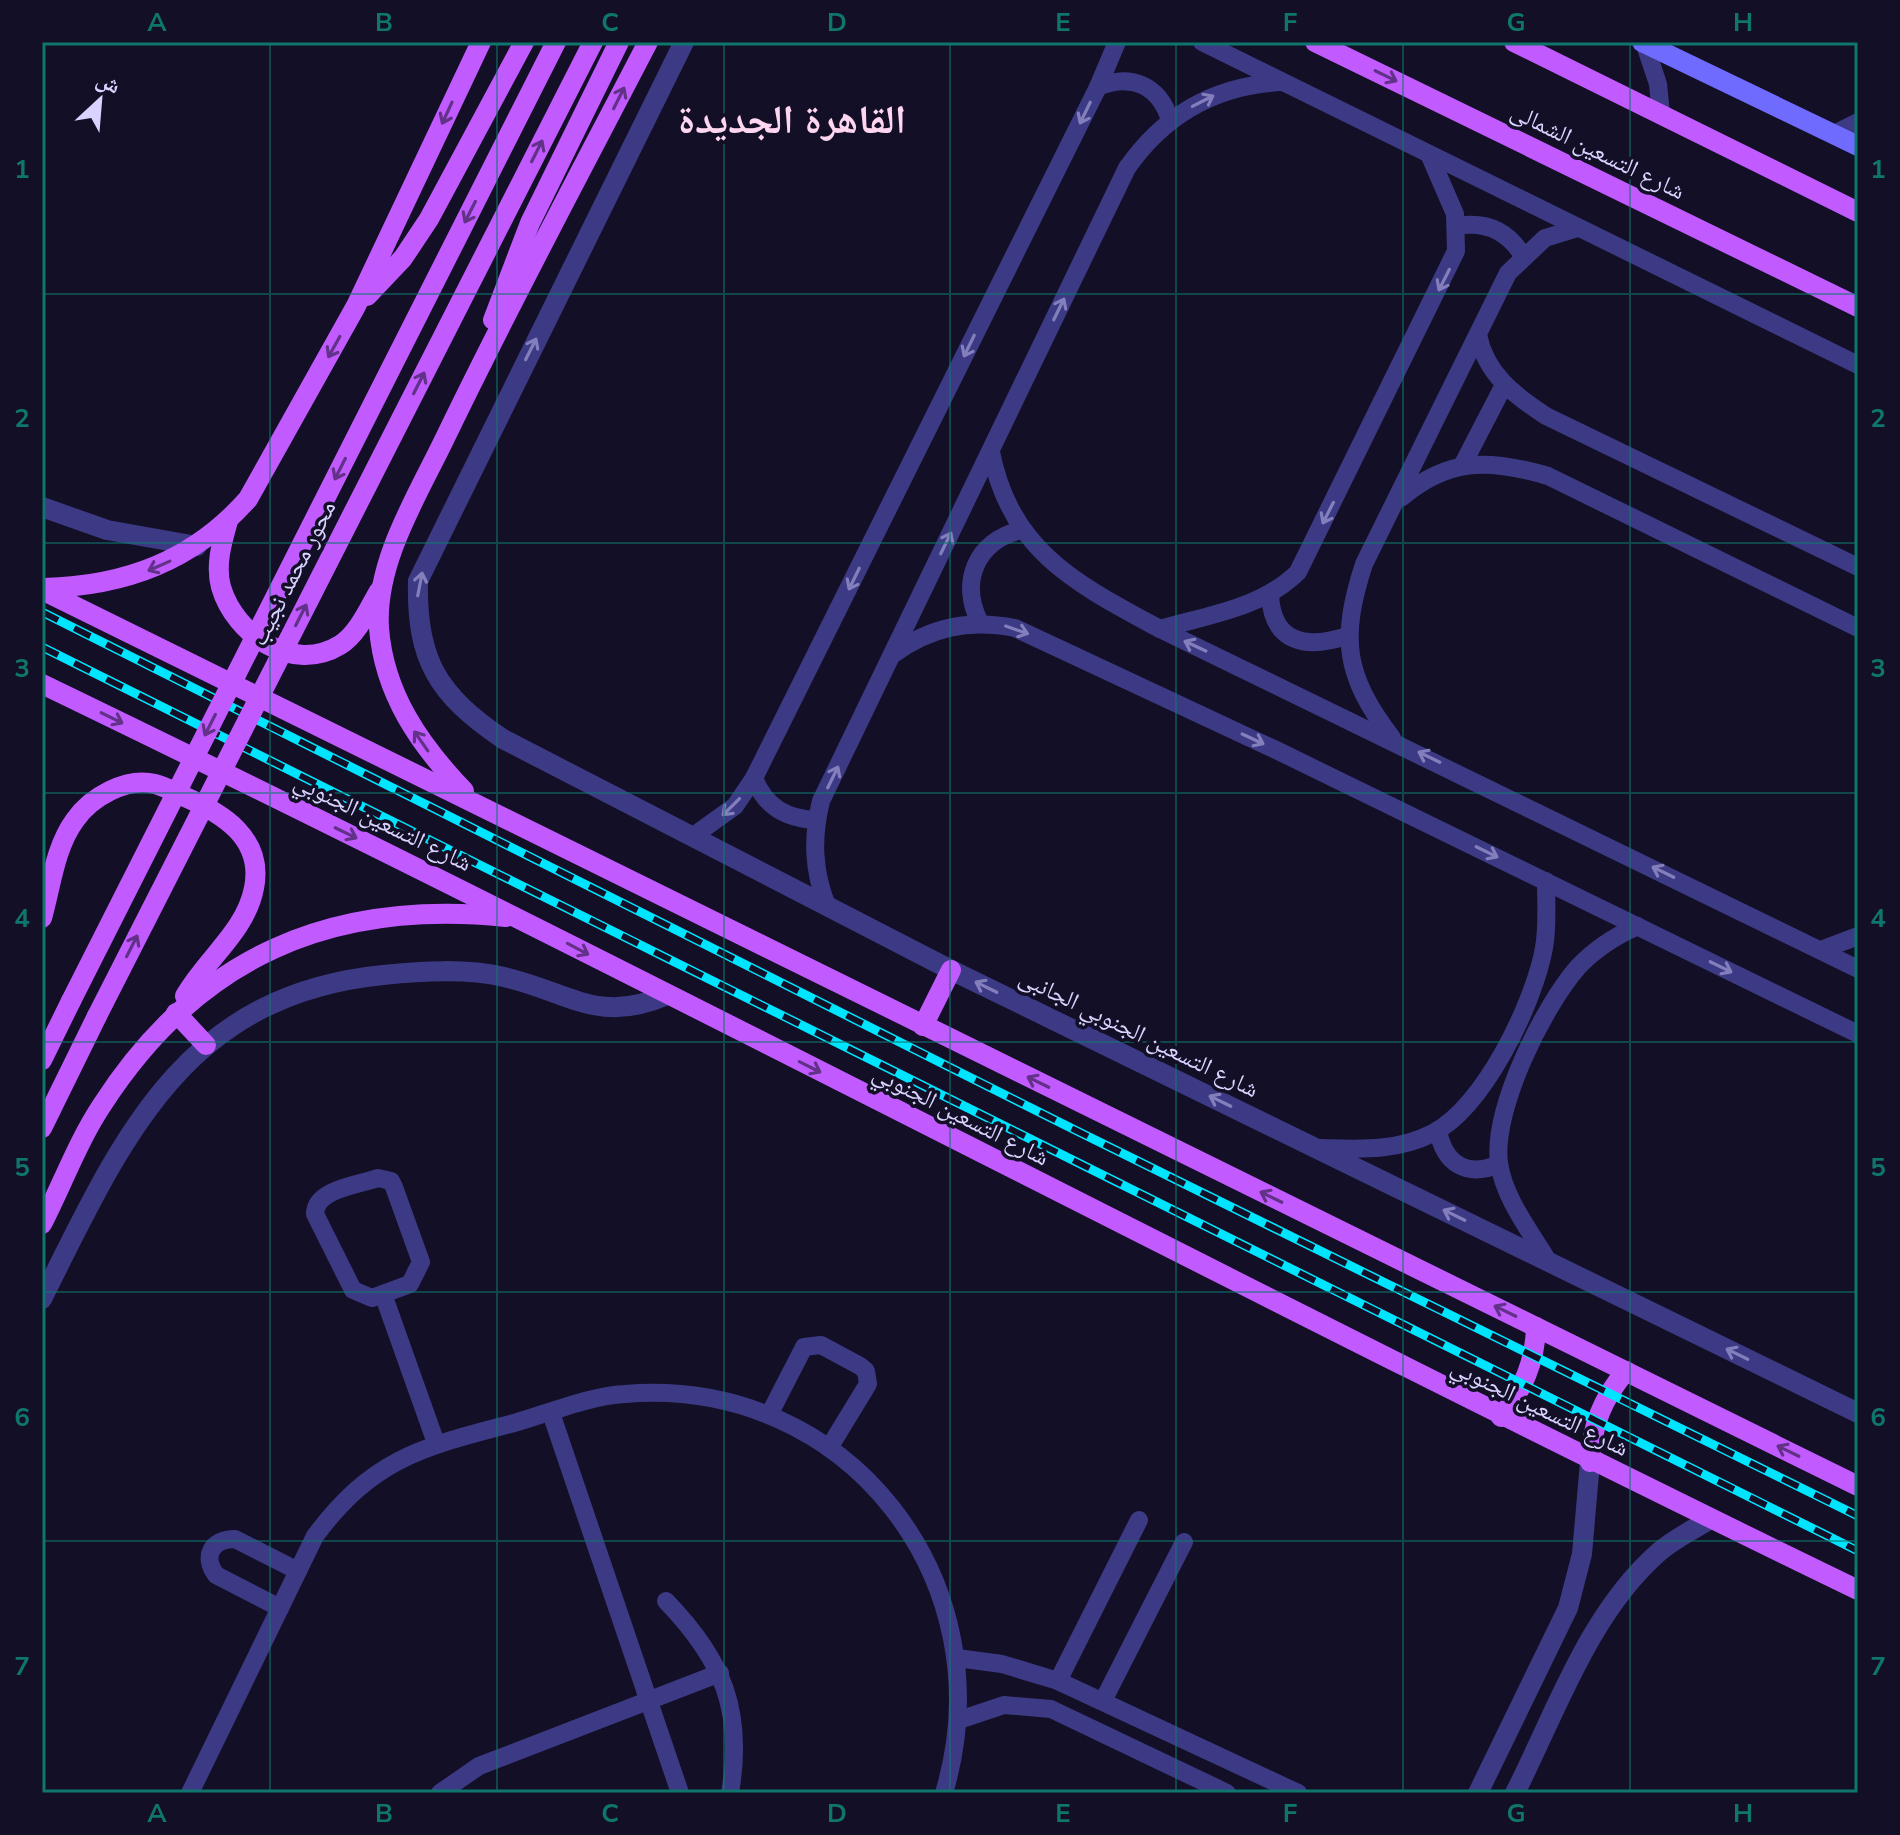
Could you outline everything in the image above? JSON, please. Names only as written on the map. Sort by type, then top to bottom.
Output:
[{"type":"main road","points":[[42,589],[86,587],[126,579],[163,565],[197,546],[228,521],[264,475],[356,306],[481,42]]},
{"type":"main road","points":[[356,306],[403,258],[429,219],[524,42]]},
{"type":"main road","name":"محور محمد نجيب","points":[[42,1060],[556,42]]},
{"type":"main road","name":"محور محمد نجيب","points":[[42,1128],[593,42]]},
{"type":"main road","points":[[479,367],[503,288],[525,236],[619,42]]},
{"type":"main road","points":[[472,800],[436,762],[398,703],[385,666],[379,626],[382,587],[397,540],[479,367],[648,42]]},
{"type":"main road","name":"شارع التسعين الشمالى","points":[[1315,42],[1858,307]]},
{"type":"main road","points":[[1514,42],[1858,212]]},
{"type":"main road","points":[[1644,42],[1858,146]]},
{"type":"main road","points":[[228,521],[219,552],[220,584],[231,614],[250,634],[274,648],[300,656],[323,654],[343,644],[382,587]]},
{"type":"main road","points":[[42,589],[1858,1486]]},
{"type":"main road","name":"شارع التسعين الجنوبي","points":[[42,684],[519,918],[1590,1462],[1858,1590]]},
{"type":"main road","points":[[42,918],[61,845],[76,818],[98,797],[125,785],[154,783],[219,812],[245,837],[257,871],[254,891],[244,917],[191,986],[176,1013]]},
{"type":"main road","points":[[42,1224],[101,1106],[150,1039],[218,978],[293,939],[375,917],[459,912],[519,918]]},
{"type":"main road","points":[[923,1026],[951,970]]},
{"type":"main road","points":[[176,1013],[206,1045]]},
{"type":"main road","points":[[1501,1417],[1524,1384],[1536,1345],[1536,1327]]},
{"type":"main road","points":[[1590,1462],[1599,1412],[1610,1389],[1626,1371]]},
{"type":"street","name":"شارع التسعين الجنوبي الجانبى","points":[[684,42],[418,581],[417,621],[427,660],[447,692],[473,718],[503,739],[951,970],[1858,1413]]},
{"type":"street","points":[[692,837],[735,806],[754,778],[1098,87],[1117,42]]},
{"type":"street","points":[[1202,42],[1858,365]]},
{"type":"street","points":[[1644,42],[1658,84],[1661,114]]},
{"type":"street","points":[[1098,87],[1124,80],[1149,88],[1166,107],[1170,120]]},
{"type":"street","points":[[827,906],[816,879],[817,820],[821,801],[1127,168],[1170,120],[1223,91],[1282,82]]},
{"type":"street","points":[[1834,134],[1858,122]]},
{"type":"street","points":[[1160,629],[1270,594],[1298,572],[1452,264],[1457,226],[1429,154]]},
{"type":"street","points":[[1457,226],[1480,224],[1501,231],[1523,256]]},
{"type":"street","points":[[1394,740],[1371,710],[1356,675],[1347,636],[1352,600],[1364,564],[1508,273],[1545,238],[1578,228]]},
{"type":"street","points":[[1478,335],[1483,357],[1504,385],[1546,416],[1858,567]]},
{"type":"street","points":[[1462,466],[1504,385]]},
{"type":"street","points":[[991,452],[1001,493],[1021,530],[1056,568],[1160,629],[1394,740],[1858,969]]},
{"type":"street","points":[[1393,506],[1421,482],[1445,469],[1515,466],[1548,476],[1858,628]]},
{"type":"street","points":[[42,507],[107,530],[197,546]]},
{"type":"street","points":[[980,623],[969,589],[974,565],[998,538],[1021,530]]},
{"type":"street","points":[[1270,594],[1275,621],[1295,640],[1321,645],[1347,636]]},
{"type":"street","points":[[892,655],[935,631],[980,623],[1015,628],[1546,881],[1858,1034]]},
{"type":"street","points":[[754,778],[765,799],[783,813],[817,820]]},
{"type":"street","points":[[1317,1148],[1380,1149],[1407,1144],[1438,1130],[1474,1100],[1489,1078],[1533,988],[1546,929],[1546,881]]},
{"type":"street","points":[[1548,1261],[1505,1186],[1499,1164],[1498,1134],[1503,1108],[1560,989],[1597,950],[1638,926]]},
{"type":"street","points":[[1821,950],[1858,936]]},
{"type":"street","points":[[42,1299],[98,1187],[142,1116],[217,1035],[278,998],[344,979],[423,971],[502,976],[615,1010],[639,1007],[667,995]]},
{"type":"street","points":[[1438,1130],[1441,1147],[1451,1162],[1475,1170],[1499,1164]]},
{"type":"street","points":[[378,1178],[391,1181],[421,1262],[410,1284],[383,1294],[372,1298],[353,1290],[315,1214],[323,1197],[378,1178]]},
{"type":"street","points":[[383,1294],[436,1443]]},
{"type":"street","points":[[769,1415],[804,1347],[821,1345],[847,1359],[866,1371],[868,1384],[829,1448]]},
{"type":"street","points":[[190,1793],[315,1536],[338,1505],[367,1479],[399,1458],[436,1443],[635,1394],[714,1399],[769,1415],[829,1448],[868,1480],[902,1518],[928,1562],[947,1609],[957,1658],[959,1720],[944,1793]]},
{"type":"street","points":[[551,1413],[680,1793]]},
{"type":"street","points":[[1478,1793],[1568,1608],[1578,1580],[1590,1462]]},
{"type":"street","points":[[1515,1793],[1588,1646],[1615,1601],[1660,1551],[1711,1519]]},
{"type":"street","points":[[1058,1681],[1139,1520]]},
{"type":"street","points":[[280,1608],[216,1575],[209,1566],[209,1555],[214,1545],[223,1539],[235,1539],[298,1571]]},
{"type":"street","points":[[1103,1701],[1184,1542]]},
{"type":"street","points":[[666,1601],[697,1633],[720,1673],[733,1713],[736,1757],[730,1793]]},
{"type":"street","points":[[957,1658],[1002,1664],[1058,1681],[1298,1793]]},
{"type":"street","points":[[440,1793],[479,1766],[649,1703],[720,1673]]},
{"type":"street","points":[[959,1720],[992,1708],[1028,1704],[1051,1709],[1227,1793]]},
{"type":"street","points":[[1169,1765],[1180,1738]]},
{"type":"railway","points":[[42,612],[1075,1130],[1858,1516]]},
{"type":"railway","points":[[42,647],[1858,1551]]},
{"type":"district","name":"القاهرة الجديدة","points":[[792,119]]}]
